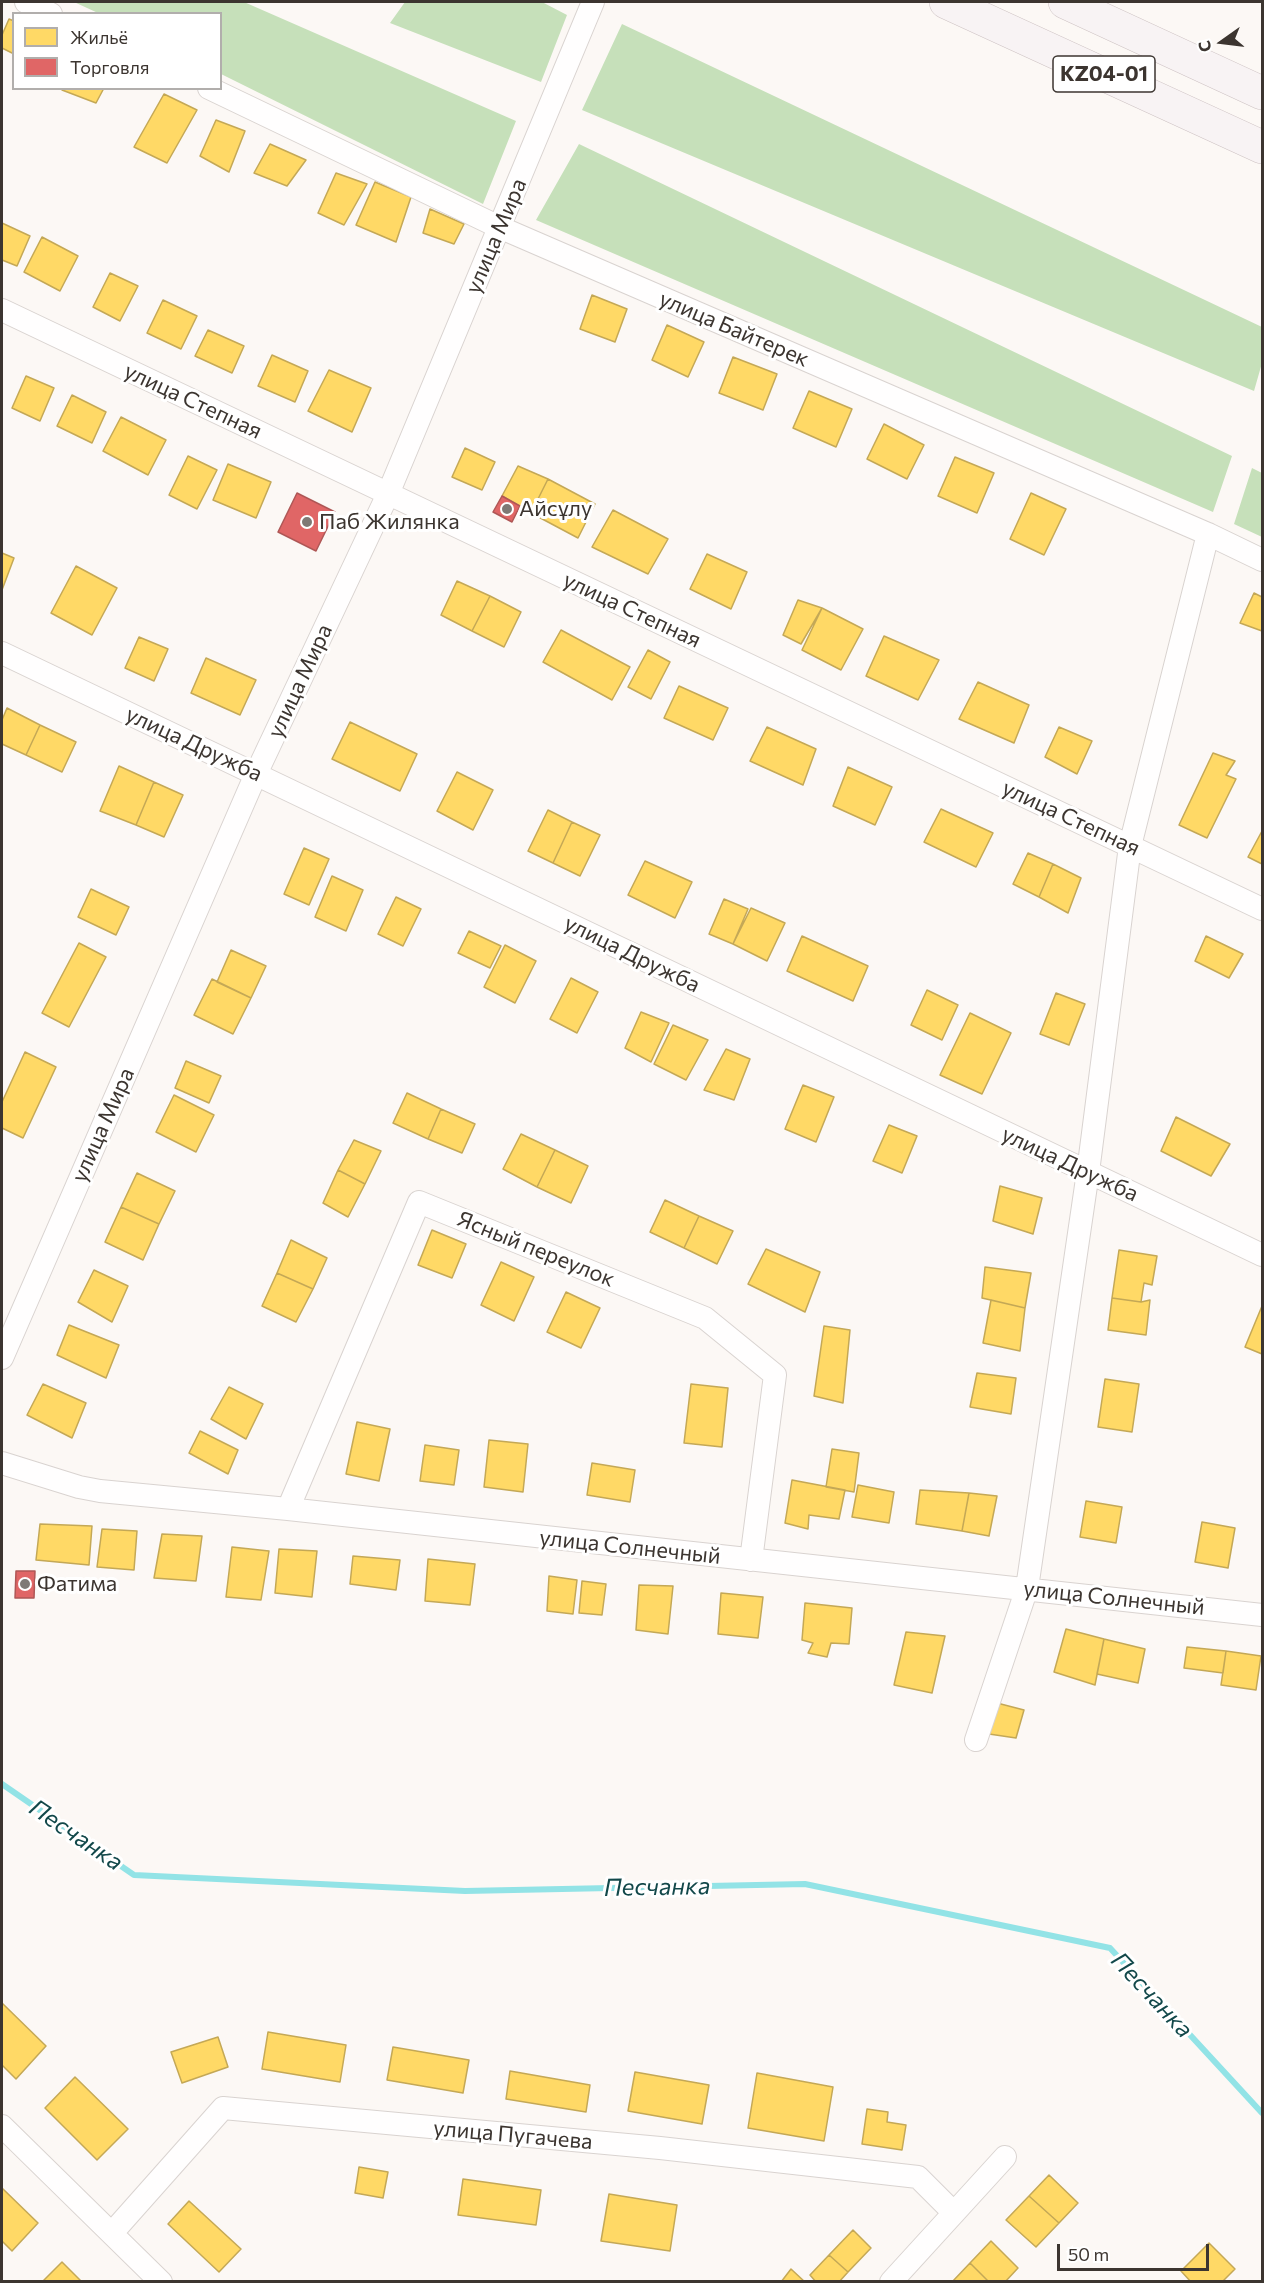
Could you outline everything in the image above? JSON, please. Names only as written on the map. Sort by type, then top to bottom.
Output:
[{"type":"main road","name":"KZ04-01","points":[[946,2],[1263,147]]},
{"type":"main road","name":"KZ04-01","points":[[1065,2],[1263,93]]},
{"type":"street","points":[[26,2],[47,12]]},
{"type":"street","name":"улица Мира","points":[[2,1358],[256,774],[388,494],[593,2]]},
{"type":"street","name":"улица Байтерек","points":[[213,90],[499,227],[1208,534],[1263,560]]},
{"type":"street","name":"улица Степная","points":[[2,310],[1263,909]]},
{"type":"street","points":[[976,1740],[1028,1588],[1088,1172],[1130,846],[1208,534]]},
{"type":"street","name":"улица Дружба","points":[[2,653],[1263,1255]]},
{"type":"street","name":"Ясный переулок","points":[[288,1509],[419,1202],[705,1318],[775,1375],[751,1560]]},
{"type":"street","name":"улица Солнечный","points":[[2,1463],[79,1487],[100,1491],[288,1509],[1263,1615]]},
{"type":"street","name":"улица Пугачева","points":[[112,2233],[223,2108],[660,2148],[918,2177],[954,2213]]},
{"type":"street","points":[[2,2126],[161,2282]]},
{"type":"street","points":[[891,2282],[1005,2157]]},
{"type":"green space","points":[[74,2],[244,2],[516,121],[483,204],[222,74],[222,12],[96,12]]},
{"type":"green space","points":[[405,2],[542,2],[567,15],[541,82],[390,23]]},
{"type":"green space","points":[[622,24],[1262,327],[1262,363],[1254,391],[582,110]]},
{"type":"green space","points":[[579,144],[1232,456],[1213,512],[536,220]]},
{"type":"green space","points":[[1252,468],[1262,473],[1262,537],[1234,524]]},
{"type":"building: Жильё","points":[[9,19],[12,20],[12,53],[2,48],[2,35]]},
{"type":"building: Жильё","points":[[62,90],[103,90],[96,103]]},
{"type":"building: Жильё","points":[[164,94],[197,110],[167,163],[134,147]]},
{"type":"building: Жильё","points":[[216,120],[245,131],[229,172],[200,156]]},
{"type":"building: Жильё","points":[[270,144],[306,160],[287,186],[254,173]]},
{"type":"building: Жильё","points":[[336,173],[367,184],[344,225],[318,213]]},
{"type":"building: Жильё","points":[[375,182],[411,197],[396,242],[356,225]]},
{"type":"building: Жильё","points":[[430,209],[464,224],[454,244],[423,233]]},
{"type":"building: Жильё","points":[[2,223],[30,236],[17,266],[2,260]]},
{"type":"building: Жильё","points":[[42,237],[78,256],[60,291],[24,272]]},
{"type":"building: Жильё","points":[[110,273],[138,286],[120,321],[93,307]]},
{"type":"building: Жильё","points":[[592,295],[627,309],[615,342],[580,329]]},
{"type":"building: Жильё","points":[[163,300],[197,316],[181,349],[147,333]]},
{"type":"building: Жильё","points":[[667,325],[704,342],[688,377],[652,360]]},
{"type":"building: Жильё","points":[[208,330],[244,346],[232,373],[195,356]]},
{"type":"building: Жильё","points":[[272,355],[308,371],[295,402],[258,386]]},
{"type":"building: Жильё","points":[[733,357],[777,374],[763,410],[719,393]]},
{"type":"building: Жильё","points":[[329,370],[371,388],[352,432],[308,411]]},
{"type":"building: Жильё","points":[[26,376],[54,388],[40,421],[12,408]]},
{"type":"building: Жильё","points":[[809,391],[852,409],[836,447],[793,428]]},
{"type":"building: Жильё","points":[[72,395],[106,412],[92,443],[57,426]]},
{"type":"building: Жильё","points":[[121,417],[166,440],[148,475],[103,451]]},
{"type":"building: Жильё","points":[[884,424],[924,445],[907,479],[867,459]]},
{"type":"building: Жильё","points":[[465,448],[495,462],[482,490],[452,477]]},
{"type":"building: Жильё","points":[[188,456],[217,470],[197,509],[169,495]]},
{"type":"building: Жильё","points":[[955,457],[994,473],[977,513],[938,496]]},
{"type":"building: Жильё","points":[[228,464],[271,482],[256,518],[213,500]]},
{"type":"building: Жильё","points":[[518,466],[548,479],[531,513],[502,496]]},
{"type":"building: Жильё","points":[[548,479],[595,504],[578,538],[531,513]]},
{"type":"building: Жильё","points":[[1031,493],[1066,509],[1044,555],[1010,539]]},
{"type":"building: Жильё","points":[[613,510],[668,539],[648,574],[592,547]]},
{"type":"building: Жильё","points":[[2,553],[14,558],[2,590]]},
{"type":"building: Жильё","points":[[707,554],[747,572],[731,609],[690,589]]},
{"type":"building: Жильё","points":[[76,566],[117,588],[92,635],[51,613]]},
{"type":"building: Жильё","points":[[457,581],[490,596],[472,631],[441,615]]},
{"type":"building: Жильё","points":[[1254,593],[1262,597],[1262,631],[1240,623]]},
{"type":"building: Жильё","points":[[490,596],[521,612],[504,647],[472,631]]},
{"type":"building: Жильё","points":[[798,600],[822,608],[801,644],[783,635]]},
{"type":"building: Жильё","points":[[822,608],[863,629],[841,670],[802,650]]},
{"type":"building: Жильё","points":[[561,630],[630,667],[612,700],[543,662]]},
{"type":"building: Жильё","points":[[884,636],[939,660],[918,700],[866,676]]},
{"type":"building: Жильё","points":[[139,637],[168,649],[154,681],[125,668]]},
{"type":"building: Жильё","points":[[648,650],[670,662],[651,699],[628,687]]},
{"type":"building: Жильё","points":[[206,658],[256,680],[240,715],[191,693]]},
{"type":"building: Жильё","points":[[978,682],[1029,705],[1014,743],[959,719]]},
{"type":"building: Жильё","points":[[679,686],[728,708],[713,740],[664,718]]},
{"type":"building: Жильё","points":[[7,708],[40,725],[26,755],[2,744],[2,720]]},
{"type":"building: Жильё","points":[[350,722],[417,754],[400,791],[332,759]]},
{"type":"building: Жильё","points":[[40,725],[76,742],[62,772],[26,755]]},
{"type":"building: Жильё","points":[[767,727],[816,749],[803,785],[750,761]]},
{"type":"building: Жильё","points":[[1059,727],[1092,741],[1077,774],[1045,757]]},
{"type":"building: Жильё","points":[[1213,753],[1235,761],[1226,775],[1236,779],[1207,838],[1179,825]]},
{"type":"building: Жильё","points":[[119,766],[154,782],[136,825],[100,811]]},
{"type":"building: Жильё","points":[[848,767],[892,787],[875,825],[833,806]]},
{"type":"building: Жильё","points":[[457,772],[493,790],[473,830],[437,811]]},
{"type":"building: Жильё","points":[[154,782],[183,795],[164,837],[136,825]]},
{"type":"building: Жильё","points":[[941,809],[993,833],[976,867],[924,842]]},
{"type":"building: Жильё","points":[[548,810],[572,822],[553,863],[528,851]]},
{"type":"building: Жильё","points":[[572,822],[600,835],[580,876],[553,863]]},
{"type":"building: Жильё","points":[[1262,831],[1262,864],[1248,857]]},
{"type":"building: Жильё","points":[[304,848],[329,859],[309,905],[284,894]]},
{"type":"building: Жильё","points":[[1028,853],[1053,864],[1039,897],[1013,884]]},
{"type":"building: Жильё","points":[[645,861],[692,882],[675,918],[628,895]]},
{"type":"building: Жильё","points":[[1053,864],[1081,878],[1068,913],[1039,897]]},
{"type":"building: Жильё","points":[[332,876],[363,890],[346,931],[315,917]]},
{"type":"building: Жильё","points":[[91,889],[129,907],[116,935],[78,917]]},
{"type":"building: Жильё","points":[[396,897],[421,909],[403,946],[378,934]]},
{"type":"building: Жильё","points":[[724,899],[748,909],[733,944],[709,934]]},
{"type":"building: Жильё","points":[[751,908],[785,923],[767,961],[733,944]]},
{"type":"building: Жильё","points":[[469,931],[501,946],[490,968],[458,953]]},
{"type":"building: Жильё","points":[[802,936],[868,966],[853,1001],[787,971]]},
{"type":"building: Жильё","points":[[1206,936],[1243,954],[1229,978],[1195,961]]},
{"type":"building: Жильё","points":[[79,943],[106,957],[69,1027],[42,1013]]},
{"type":"building: Жильё","points":[[505,945],[536,961],[515,1003],[484,987]]},
{"type":"building: Жильё","points":[[231,950],[266,966],[251,998],[217,982]]},
{"type":"building: Жильё","points":[[571,978],[598,992],[577,1033],[550,1019]]},
{"type":"building: Жильё","points":[[212,979],[251,998],[233,1034],[194,1015]]},
{"type":"building: Жильё","points":[[927,990],[958,1005],[942,1040],[911,1025]]},
{"type":"building: Жильё","points":[[1056,993],[1085,1004],[1069,1045],[1040,1034]]},
{"type":"building: Жильё","points":[[641,1012],[669,1023],[651,1062],[625,1048]]},
{"type":"building: Жильё","points":[[970,1013],[1011,1033],[982,1094],[940,1075]]},
{"type":"building: Жильё","points":[[673,1025],[708,1040],[686,1080],[654,1064]]},
{"type":"building: Жильё","points":[[726,1049],[750,1059],[734,1100],[704,1090]]},
{"type":"building: Жильё","points":[[25,1052],[56,1067],[23,1138],[2,1128],[2,1102]]},
{"type":"building: Жильё","points":[[186,1061],[221,1076],[209,1103],[175,1088]]},
{"type":"building: Жильё","points":[[803,1085],[834,1097],[816,1142],[785,1129]]},
{"type":"building: Жильё","points":[[407,1093],[441,1109],[428,1139],[393,1123]]},
{"type":"building: Жильё","points":[[174,1095],[214,1115],[196,1152],[156,1132]]},
{"type":"building: Жильё","points":[[441,1109],[475,1124],[462,1153],[428,1139]]},
{"type":"building: Жильё","points":[[1176,1117],[1230,1144],[1211,1176],[1161,1151]]},
{"type":"building: Жильё","points":[[889,1125],[917,1136],[902,1173],[873,1161]]},
{"type":"building: Жильё","points":[[521,1134],[555,1150],[537,1187],[503,1169]]},
{"type":"building: Жильё","points":[[354,1140],[381,1151],[365,1184],[338,1170]]},
{"type":"building: Жильё","points":[[555,1150],[588,1166],[571,1203],[537,1187]]},
{"type":"building: Жильё","points":[[338,1170],[365,1184],[348,1217],[323,1203]]},
{"type":"building: Жильё","points":[[137,1173],[175,1191],[159,1224],[121,1207]]},
{"type":"building: Жильё","points":[[1000,1186],[1042,1198],[1033,1234],[993,1221]]},
{"type":"building: Жильё","points":[[665,1200],[699,1216],[684,1248],[650,1232]]},
{"type":"building: Жильё","points":[[121,1207],[159,1224],[143,1260],[105,1242]]},
{"type":"building: Жильё","points":[[699,1216],[733,1231],[717,1264],[684,1248]]},
{"type":"building: Жильё","points":[[432,1230],[466,1244],[452,1278],[418,1265]]},
{"type":"building: Жильё","points":[[291,1240],[327,1258],[313,1289],[277,1273]]},
{"type":"building: Жильё","points":[[766,1249],[820,1272],[805,1312],[748,1284]]},
{"type":"building: Жильё","points":[[1119,1250],[1157,1256],[1152,1285],[1144,1283],[1141,1302],[1112,1298]]},
{"type":"building: Жильё","points":[[501,1262],[534,1277],[514,1321],[481,1305]]},
{"type":"building: Жильё","points":[[985,1267],[1031,1273],[1025,1308],[982,1298]]},
{"type":"building: Жильё","points":[[94,1270],[128,1286],[112,1322],[78,1302]]},
{"type":"building: Жильё","points":[[277,1273],[313,1289],[296,1322],[262,1306]]},
{"type":"building: Жильё","points":[[566,1292],[600,1308],[581,1348],[547,1332]]},
{"type":"building: Жильё","points":[[1112,1298],[1141,1302],[1150,1300],[1146,1335],[1108,1330]]},
{"type":"building: Жильё","points":[[991,1300],[1025,1308],[1020,1351],[983,1343]]},
{"type":"building: Жильё","points":[[1262,1306],[1262,1354],[1245,1347]]},
{"type":"building: Жильё","points":[[69,1325],[119,1345],[106,1378],[57,1355]]},
{"type":"building: Жильё","points":[[824,1326],[850,1330],[843,1403],[814,1396]]},
{"type":"building: Жильё","points":[[977,1373],[1016,1378],[1011,1414],[970,1407]]},
{"type":"building: Жильё","points":[[1105,1379],[1139,1384],[1132,1432],[1098,1427]]},
{"type":"building: Жильё","points":[[43,1384],[86,1403],[72,1438],[27,1415]]},
{"type":"building: Жильё","points":[[691,1384],[728,1388],[722,1447],[684,1443]]},
{"type":"building: Жильё","points":[[229,1387],[263,1404],[246,1439],[211,1419]]},
{"type":"building: Жильё","points":[[357,1422],[390,1429],[379,1481],[346,1474]]},
{"type":"building: Жильё","points":[[200,1431],[238,1450],[228,1474],[189,1453]]},
{"type":"building: Жильё","points":[[489,1440],[528,1444],[523,1492],[484,1487]]},
{"type":"building: Жильё","points":[[425,1445],[459,1450],[454,1485],[420,1481]]},
{"type":"building: Жильё","points":[[832,1449],[859,1453],[854,1492],[826,1487]]},
{"type":"building: Жильё","points":[[592,1463],[635,1470],[630,1502],[587,1495]]},
{"type":"building: Жильё","points":[[792,1480],[845,1490],[839,1519],[809,1515],[808,1529],[785,1523]]},
{"type":"building: Жильё","points":[[858,1485],[894,1492],[889,1523],[852,1517]]},
{"type":"building: Жильё","points":[[920,1490],[969,1493],[962,1531],[916,1524]]},
{"type":"building: Жильё","points":[[969,1493],[997,1496],[989,1536],[962,1531]]},
{"type":"building: Жильё","points":[[1086,1501],[1122,1507],[1116,1543],[1080,1537]]},
{"type":"building: Жильё","points":[[1202,1522],[1235,1528],[1228,1568],[1195,1562]]},
{"type":"building: Жильё","points":[[40,1524],[92,1526],[89,1565],[36,1560]]},
{"type":"building: Жильё","points":[[102,1529],[137,1531],[134,1570],[97,1567]]},
{"type":"building: Жильё","points":[[162,1534],[202,1536],[196,1581],[154,1578]]},
{"type":"building: Жильё","points":[[232,1547],[269,1551],[261,1600],[226,1597]]},
{"type":"building: Жильё","points":[[279,1549],[317,1551],[312,1597],[275,1593]]},
{"type":"building: Жильё","points":[[353,1556],[400,1560],[396,1590],[350,1584]]},
{"type":"building: Жильё","points":[[428,1559],[475,1564],[470,1605],[425,1601]]},
{"type":"building: Жильё","points":[[549,1576],[577,1580],[573,1614],[547,1611]]},
{"type":"building: Жильё","points":[[582,1581],[606,1584],[602,1615],[579,1613]]},
{"type":"building: Жильё","points":[[639,1585],[673,1586],[668,1634],[636,1630]]},
{"type":"building: Жильё","points":[[721,1593],[763,1597],[758,1638],[718,1634]]},
{"type":"building: Жильё","points":[[805,1603],[852,1608],[849,1644],[831,1643],[827,1657],[808,1653],[813,1643],[802,1640]]},
{"type":"building: Жильё","points":[[1066,1629],[1104,1639],[1095,1685],[1054,1672]]},
{"type":"building: Жильё","points":[[906,1632],[945,1636],[932,1693],[894,1685]]},
{"type":"building: Жильё","points":[[1104,1639],[1145,1649],[1138,1683],[1097,1674]]},
{"type":"building: Жильё","points":[[1187,1647],[1226,1651],[1223,1673],[1184,1668]]},
{"type":"building: Жильё","points":[[1226,1651],[1261,1656],[1256,1690],[1221,1685]]},
{"type":"building: Жильё","points":[[997,1703],[1024,1710],[1016,1738],[989,1734]]},
{"type":"building: Жильё","points":[[2,2003],[46,2046],[16,2079],[2,2065]]},
{"type":"building: Жильё","points":[[268,2032],[346,2045],[340,2082],[262,2069]]},
{"type":"building: Жильё","points":[[218,2037],[228,2067],[182,2083],[171,2052]]},
{"type":"building: Жильё","points":[[393,2047],[469,2060],[463,2093],[387,2080]]},
{"type":"building: Жильё","points":[[510,2071],[590,2085],[586,2112],[506,2099]]},
{"type":"building: Жильё","points":[[635,2072],[709,2085],[702,2124],[628,2111]]},
{"type":"building: Жильё","points":[[757,2073],[833,2087],[824,2141],[748,2128]]},
{"type":"building: Жильё","points":[[75,2077],[128,2129],[97,2160],[45,2108]]},
{"type":"building: Жильё","points":[[867,2109],[888,2112],[887,2122],[906,2125],[902,2150],[862,2144]]},
{"type":"building: Жильё","points":[[359,2167],[388,2172],[383,2198],[355,2193]]},
{"type":"building: Жильё","points":[[1049,2175],[1078,2203],[1059,2223],[1029,2196]]},
{"type":"building: Жильё","points":[[463,2179],[541,2190],[536,2225],[458,2215]]},
{"type":"building: Жильё","points":[[2,2188],[38,2223],[12,2251],[2,2241]]},
{"type":"building: Жильё","points":[[609,2194],[677,2205],[670,2251],[601,2241]]},
{"type":"building: Жильё","points":[[1029,2196],[1059,2223],[1036,2247],[1006,2220]]},
{"type":"building: Жильё","points":[[189,2201],[241,2249],[219,2272],[168,2224]]},
{"type":"building: Жильё","points":[[853,2230],[871,2248],[848,2272],[829,2255]]},
{"type":"building: Жильё","points":[[991,2241],[1018,2268],[1005,2282],[989,2282],[970,2263]]},
{"type":"building: Жильё","points":[[1209,2243],[1235,2269],[1222,2282],[1191,2282],[1181,2271]]},
{"type":"building: Жильё","points":[[829,2255],[848,2272],[839,2282],[816,2282],[810,2275]]},
{"type":"building: Жильё","points":[[62,2262],[82,2282],[42,2282]]},
{"type":"building: Жильё","points":[[970,2263],[989,2282],[952,2282]]},
{"type":"building: Жильё","points":[[791,2269],[805,2282],[781,2282]]},
{"type":"building: Торговля","name":"Паб Жилянка","points":[[297,493],[335,512],[316,551],[278,532]]},
{"type":"building: Торговля","name":"Айсұлу","points":[[502,496],[520,506],[512,522],[493,512]]},
{"type":"building: Торговля","name":"Фатима","points":[[16,1571],[35,1571],[34,1598],[15,1598]]},
{"type":"waterway","name":"Песчанка","points":[[2,1784],[134,1875],[465,1891],[805,1884],[1110,1948],[1262,2113]]},
{"type":"place","name":"Айсұлу","points":[[507,509]]},
{"type":"place","name":"Паб Жилянка","points":[[307,522]]},
{"type":"place","name":"Фатима","points":[[25,1584]]}]
